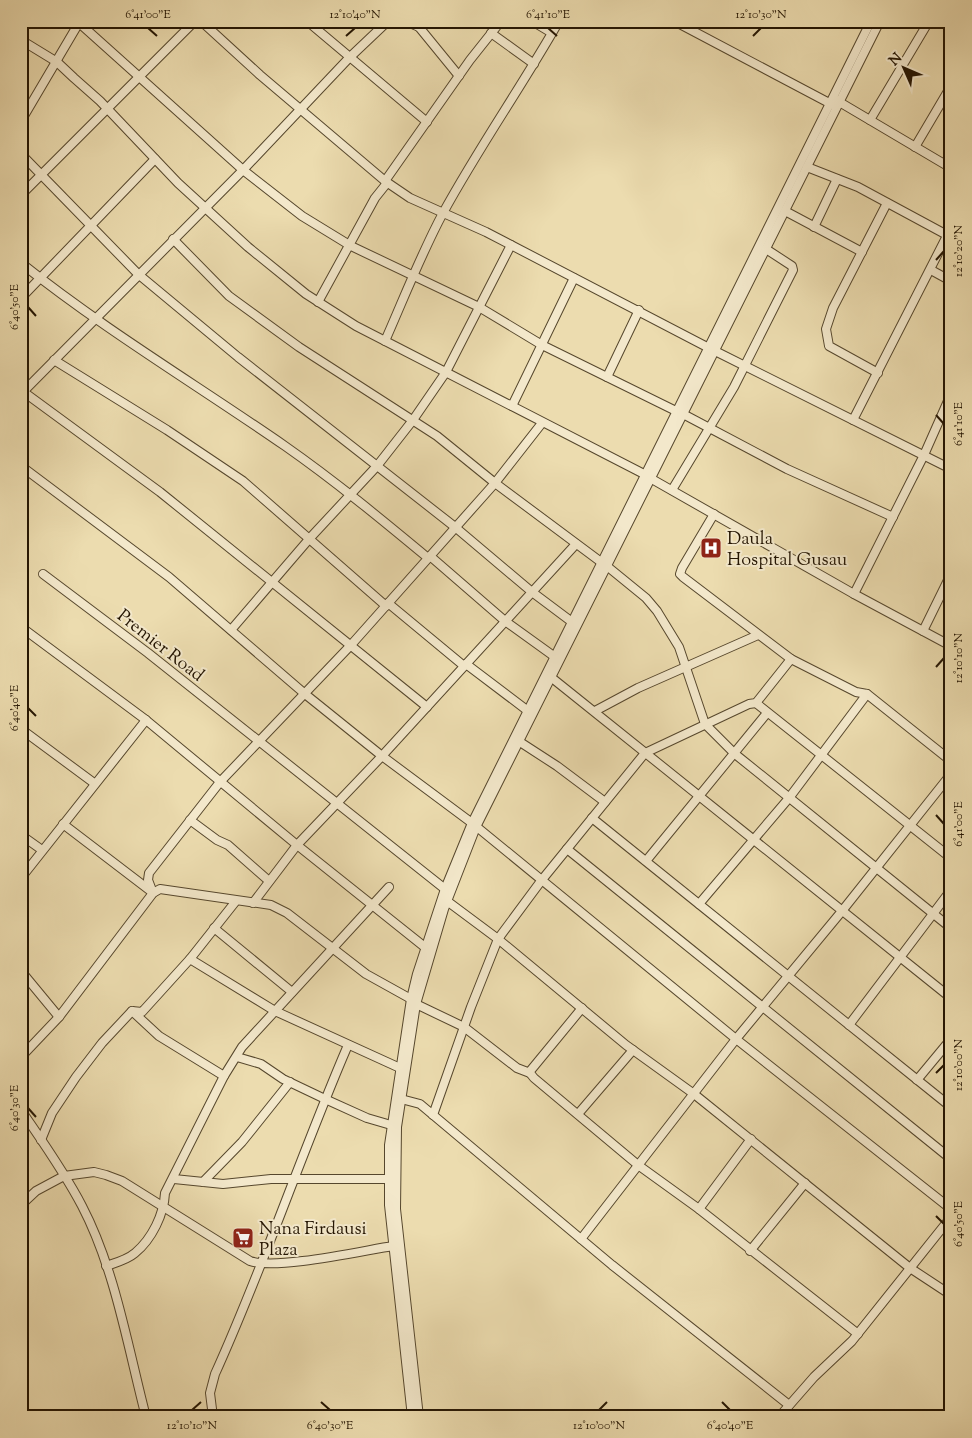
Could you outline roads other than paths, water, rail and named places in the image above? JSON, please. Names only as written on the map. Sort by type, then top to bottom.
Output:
[{"type":"street","points":[[21,195],[109,110],[195,21]]},
{"type":"street","points":[[201,21],[260,75],[386,182],[410,198],[511,245],[639,310],[712,350],[951,469]]},
{"type":"street","points":[[307,21],[427,122]]},
{"type":"street","points":[[388,21],[22,392],[160,492],[427,707]]},
{"type":"street","points":[[405,21],[419,26],[459,76]]},
{"type":"street","points":[[419,26],[434,21]]},
{"type":"street","points":[[318,302],[375,198],[459,76],[500,21]]},
{"type":"street","points":[[532,21],[552,33]]},
{"type":"street","points":[[385,341],[442,214],[488,135],[534,64],[559,21]]},
{"type":"street","points":[[674,21],[870,120],[951,168]]},
{"type":"street","points":[[712,350],[786,211],[871,21]]},
{"type":"street","points":[[419,1417],[396,1209],[396,1166],[401,1099],[414,1002],[447,901],[474,825],[520,742],[647,476],[835,103],[880,21]]},
{"type":"street","points":[[870,120],[929,21]]},
{"type":"street","points":[[21,121],[79,22],[243,170],[302,216],[350,246],[479,306],[542,344],[680,412],[787,470],[893,516]]},
{"type":"street","points":[[491,33],[534,64]]},
{"type":"street","points":[[21,40],[57,62],[109,110],[155,159],[248,247],[318,302],[385,341],[647,476],[854,594],[951,646]]},
{"type":"street","points":[[915,147],[951,86]]},
{"type":"street","points":[[21,154],[138,274],[238,357],[455,527],[532,592],[572,622]]},
{"type":"street","points":[[21,298],[155,159]]},
{"type":"street","points":[[807,167],[949,231],[931,270],[853,420]]},
{"type":"street","points":[[814,227],[837,179]]},
{"type":"street","points":[[878,373],[828,346],[826,329],[833,308],[887,203]]},
{"type":"street","points":[[786,211],[862,252]]},
{"type":"street","points":[[173,239],[229,296],[299,347],[437,436],[495,483],[646,598],[657,611],[678,648],[705,724],[735,754],[951,928]]},
{"type":"street","points":[[231,630],[310,538],[377,466],[414,420],[446,372],[511,245]]},
{"type":"street","points":[[672,490],[745,366],[793,270],[792,266],[766,249]]},
{"type":"street","points":[[21,263],[94,318],[285,447],[351,495],[506,621],[555,657]]},
{"type":"street","points":[[931,270],[951,281]]},
{"type":"street","points":[[512,406],[574,278]]},
{"type":"street","points":[[607,376],[639,310]]},
{"type":"street","points":[[54,360],[167,430],[243,481],[387,604],[528,711]]},
{"type":"street","points":[[854,594],[924,455],[951,394]]},
{"type":"street","points":[[153,893],[148,880],[149,873],[220,782],[351,645],[495,483],[542,422]]},
{"type":"street","points":[[21,466],[169,576],[305,694],[382,756],[474,825],[736,1039],[951,1209]]},
{"type":"street","points":[[714,514],[680,574],[791,659],[856,692],[867,694],[951,761]]},
{"type":"street","points":[[253,903],[297,845],[382,756],[576,544]]},
{"type":"street","points":[[412,1417],[393,1246],[389,1180],[391,1125],[400,1068],[426,948],[445,889],[474,825],[572,622],[604,565]]},
{"type":"street","name":"Premier Road","points":[[43,574],[259,741],[445,889]]},
{"type":"street","points":[[922,631],[951,574]]},
{"type":"street","points":[[21,627],[146,720],[371,906],[426,948]]},
{"type":"street","points":[[594,711],[638,688],[685,669],[758,634]]},
{"type":"street","points":[[433,1115],[464,1026],[498,939],[541,881],[645,753],[749,704],[756,703],[791,659]]},
{"type":"street","points":[[552,678],[951,998]]},
{"type":"street","points":[[699,904],[822,757],[867,694]]},
{"type":"street","points":[[756,703],[909,827],[951,858]]},
{"type":"street","points":[[646,862],[735,754],[748,734],[767,713]]},
{"type":"street","points":[[21,878],[146,720]]},
{"type":"street","points":[[21,728],[94,784]]},
{"type":"street","points":[[520,742],[557,766],[605,802]]},
{"type":"street","points":[[581,1239],[736,1039],[877,868],[951,774]]},
{"type":"street","points":[[592,818],[917,1080],[949,1103]]},
{"type":"street","points":[[190,820],[217,840],[228,844],[269,881]]},
{"type":"street","points":[[63,824],[153,893]]},
{"type":"street","points":[[21,835],[42,850]]},
{"type":"street","points":[[567,849],[951,1159]]},
{"type":"street","points":[[106,1266],[135,1253],[147,1239],[164,1209],[165,1193],[174,1179],[224,1076],[246,1042],[389,888]]},
{"type":"street","points":[[21,1056],[59,1017],[153,893],[160,889],[271,905],[287,913],[366,974],[414,1002],[464,1026],[517,1068],[530,1073],[638,1165],[699,1209],[858,1334]]},
{"type":"street","points":[[849,1025],[951,890]]},
{"type":"street","points":[[132,1011],[142,1012],[190,958],[236,900]]},
{"type":"street","points":[[447,901],[498,939],[633,1050],[694,1094],[910,1268],[951,1295]]},
{"type":"street","points":[[214,928],[292,992]]},
{"type":"street","points":[[190,958],[274,1011],[400,1068]]},
{"type":"street","points":[[21,971],[59,1017]]},
{"type":"street","points":[[530,1073],[582,1008]]},
{"type":"street","points":[[132,1011],[159,1036],[224,1076]]},
{"type":"street","points":[[41,1140],[52,1113],[76,1077],[102,1043],[132,1011]]},
{"type":"street","points":[[917,1080],[951,1038]]},
{"type":"street","points":[[212,1417],[210,1392],[215,1374],[295,1181],[325,1099],[348,1045]]},
{"type":"street","points":[[578,1114],[633,1050]]},
{"type":"street","points":[[237,1057],[261,1064],[290,1082],[325,1099],[367,1118],[391,1125]]},
{"type":"street","points":[[203,1182],[242,1142],[290,1082]]},
{"type":"street","points":[[401,1099],[420,1104],[581,1239],[789,1405]]},
{"type":"street","points":[[21,1110],[82,1206],[106,1266],[146,1417]]},
{"type":"street","points":[[699,1209],[751,1140]]},
{"type":"street","points":[[21,1198],[64,1176],[94,1172],[122,1181],[250,1261],[260,1264],[281,1263],[393,1246]]},
{"type":"street","points":[[174,1179],[223,1184],[272,1179],[295,1181],[389,1180]]},
{"type":"street","points":[[750,1251],[805,1183]]},
{"type":"street","points":[[21,1205],[36,1191]]},
{"type":"street","points":[[778,1417],[858,1334],[951,1218]]},
{"type":"place","name":"Daula Hospital Gusau","points":[[711,548]]},
{"type":"place","name":"Nana Firdausi Plaza","points":[[243,1238]]}]
